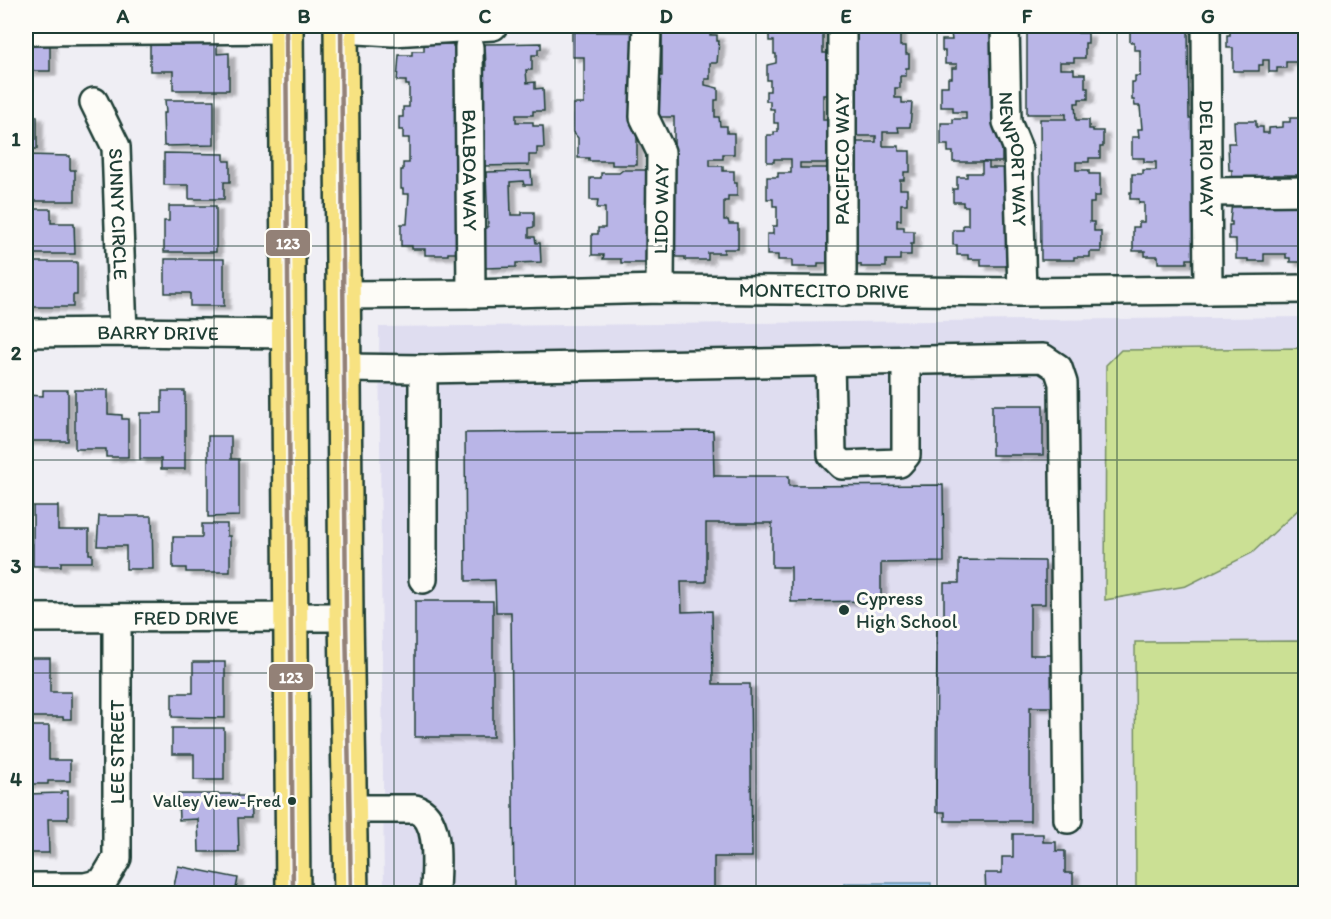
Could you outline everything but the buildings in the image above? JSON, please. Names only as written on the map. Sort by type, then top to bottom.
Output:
[{"type":"main road","points":[[286,27],[293,894]]},
{"type":"main road","points":[[341,27],[346,617],[351,894]]},
{"type":"street","points":[[341,27],[392,32],[493,26]]},
{"type":"street","name":"LIDO WAY","points":[[647,26],[644,117],[661,152],[660,289]]},
{"type":"street","name":"PACIFICO WAY","points":[[842,26],[842,292]]},
{"type":"street","name":"NEWPORT WAY","points":[[1005,26],[1007,122],[1018,149],[1022,292]]},
{"type":"street","name":"DEL RIO WAY","points":[[1206,26],[1208,290]]},
{"type":"street","points":[[26,32],[286,27]]},
{"type":"street","name":"BALBOA WAY","points":[[469,47],[471,294]]},
{"type":"street","name":"SUNNY CIRCLE","points":[[94,102],[116,147],[123,332]]},
{"type":"street","points":[[1208,192],[1305,191]]},
{"type":"street","name":"MONTECITO DRIVE","points":[[344,295],[660,289],[842,292],[1305,289]]},
{"type":"street","name":"BARRY DRIVE","points":[[26,333],[289,334]]},
{"type":"street","points":[[344,368],[423,369],[1043,358],[1058,368],[1063,383],[1068,819]]},
{"type":"street","points":[[830,362],[832,455],[842,465],[898,463],[906,455],[906,360]]},
{"type":"street","points":[[423,369],[423,579]]},
{"type":"street","name":"FRED DRIVE","points":[[26,618],[292,619],[346,617]]},
{"type":"street","name":"LEE STREET","points":[[26,887],[85,886],[102,883],[117,858],[117,618]]},
{"type":"street","points":[[350,809],[416,809],[422,811],[428,817],[434,830],[435,894]]},
{"type":"shaded area","name":"Cypress High School","points":[[1305,317],[1305,893],[384,893],[379,327]]},
{"type":"green space","points":[[1305,348],[1306,500],[1301,507],[1252,553],[1186,586],[1105,600],[1106,365],[1121,350]]},
{"type":"green space","points":[[1305,641],[1305,893],[1136,893],[1135,642]]},
{"type":"water","points":[[845,883],[931,883],[931,893],[845,893]]},
{"type":"transit line","name":"123","points":[[286,26],[293,894]]},
{"type":"transit line","name":"123","points":[[341,26],[346,617],[351,894]]},
{"type":"place","name":"Cypress High School","points":[[844,610]]},
{"type":"place","name":"Valley View-Fred","points":[[292,801]]}]
